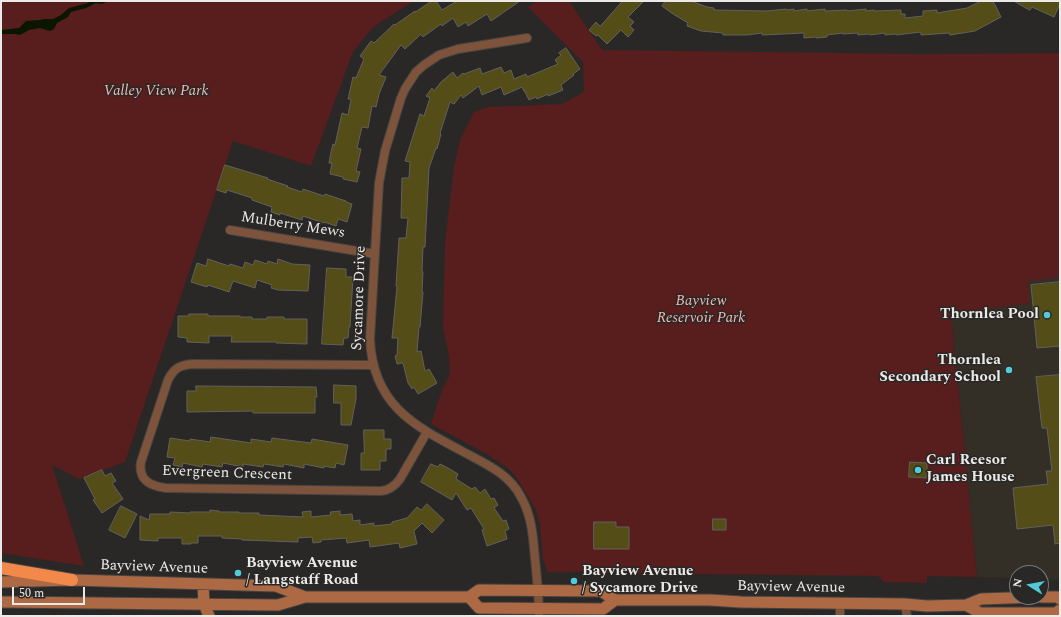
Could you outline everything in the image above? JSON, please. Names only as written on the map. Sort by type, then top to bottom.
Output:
[{"type":"highway","points":[[1,568],[72,580]]},
{"type":"main road","name":"Bayview Avenue","points":[[1,582],[72,580],[276,586],[305,597]]},
{"type":"main road","points":[[203,584],[204,604],[208,616]]},
{"type":"main road","name":"Bayview Avenue","points":[[1,602],[278,605],[305,597],[469,597],[479,590],[539,604],[603,609],[615,600]]},
{"type":"main road","name":"Bayview Avenue","points":[[469,597],[479,608],[539,604],[601,591],[615,600],[710,600],[741,602],[904,604],[927,606],[966,605],[981,598],[1009,597]]},
{"type":"main road","points":[[1049,597],[1060,598]]},
{"type":"main road","points":[[200,616],[204,604]]},
{"type":"main road","name":"Bayview Avenue","points":[[966,605],[980,613],[1056,613],[1060,610]]},
{"type":"street","name":"Sycamore Drive","points":[[527,38],[449,51],[424,64],[413,76],[402,98],[385,151],[379,183],[370,339],[373,365],[378,378],[385,392],[405,416],[427,432],[492,466],[512,483],[521,496],[528,510],[532,527],[539,604]]},
{"type":"street","name":"Mulberry Mews","points":[[230,230],[375,254]]},
{"type":"street","name":"Evergreen Crescent","points":[[373,365],[186,364],[179,366],[171,374],[168,380],[140,467],[143,477],[153,485],[166,488],[382,491],[392,488],[397,484],[427,432]]},
{"type":"street","points":[[840,604],[840,616]]},
{"type":"street","points":[[904,604],[907,616]]},
{"type":"shaded area","points":[[90,1],[108,1],[102,4],[96,3],[86,8],[71,12],[68,17],[57,23],[54,29],[50,31],[40,28],[29,30],[20,35],[1,34],[1,30],[19,28],[26,21],[53,19],[61,15],[69,8],[88,3]]},
{"type":"shaded area","name":"Thornlea Secondary School","points":[[1060,53],[1060,580],[1049,579],[1049,565],[1009,565],[1009,578],[977,577],[951,314]]},
{"type":"green space","name":"Valley View Park","points":[[1,1],[413,1],[372,28],[353,52],[311,166],[233,141],[125,462],[79,479],[52,465],[84,566],[1,553]]},
{"type":"green space","name":"Bayview Reservoir Park","points":[[538,1],[569,1],[602,50],[922,54],[1060,53],[1060,277],[1028,281],[1030,303],[951,314],[977,577],[927,576],[927,583],[884,582],[878,576],[548,572],[543,560],[540,525],[535,508],[514,474],[487,454],[431,424],[441,393],[450,374],[449,356],[443,327],[445,242],[454,167],[460,140],[474,112],[488,107],[562,104],[584,92],[583,62],[528,7]]},
{"type":"building","points":[[432,1],[436,1],[442,10],[457,1],[520,1],[491,21],[487,14],[468,26],[466,22],[458,27],[453,18],[442,26],[441,24],[423,37],[421,34],[405,49],[401,45],[379,75],[386,77],[379,94],[376,107],[372,106],[368,128],[362,127],[357,148],[361,149],[356,171],[360,172],[357,182],[330,174],[332,163],[329,163],[331,152],[333,144],[335,145],[342,113],[348,115],[351,99],[348,99],[353,77],[356,78],[364,59],[360,56],[371,41],[374,43],[394,24],[395,25]]},
{"type":"building","points":[[623,1],[644,1],[628,17],[634,22],[630,26],[634,30],[628,37],[621,30],[607,44],[598,35],[596,36],[589,30],[596,22],[600,26]]},
{"type":"building","points":[[666,1],[691,1],[714,8],[714,10],[901,10],[901,14],[905,14],[905,18],[923,16],[923,11],[937,10],[937,13],[967,8],[981,1],[993,1],[1001,17],[975,31],[950,35],[949,33],[921,35],[921,32],[896,35],[885,35],[885,33],[858,35],[858,33],[843,33],[827,35],[827,37],[804,38],[804,33],[723,35],[723,33],[701,31],[687,26],[688,23],[662,6]]},
{"type":"building","points":[[1014,1],[1060,1],[1060,4],[1054,17],[1032,7],[1030,10]]},
{"type":"building","points":[[566,48],[580,69],[561,85],[563,90],[548,96],[548,94],[537,99],[536,97],[529,100],[522,87],[504,95],[501,87],[482,95],[479,86],[463,98],[461,95],[454,104],[450,102],[440,133],[437,149],[436,148],[429,168],[425,247],[423,247],[423,292],[417,352],[421,351],[425,371],[429,369],[437,383],[418,394],[414,387],[412,389],[408,383],[403,363],[397,364],[395,356],[397,355],[398,338],[392,338],[397,287],[399,238],[406,238],[408,218],[401,218],[402,178],[409,178],[410,162],[405,161],[420,114],[424,116],[430,98],[426,96],[432,88],[434,91],[441,82],[453,72],[457,78],[463,73],[464,74],[480,68],[482,74],[501,67],[504,73],[511,70],[514,79],[526,74],[527,77],[558,64],[555,60],[561,55],[559,53]]},
{"type":"building","points":[[225,165],[268,178],[267,179],[302,192],[303,189],[346,201],[352,204],[347,222],[338,219],[336,226],[303,216],[302,220],[280,213],[280,215],[271,212],[272,207],[252,200],[252,198],[227,190],[226,193],[217,190]]},
{"type":"building","points":[[208,259],[229,266],[230,264],[243,268],[245,262],[253,265],[255,260],[267,264],[268,261],[277,264],[278,259],[292,264],[310,265],[308,291],[278,290],[271,288],[272,285],[257,280],[255,288],[233,281],[229,292],[208,285],[207,287],[191,282],[197,263],[206,266]]},
{"type":"building","points":[[327,268],[346,269],[346,277],[353,277],[350,327],[348,338],[344,338],[343,345],[322,344]]},
{"type":"building","name":"Thornlea Pool","points":[[1060,282],[1060,346],[1037,348],[1031,285]]},
{"type":"building","points":[[189,314],[208,314],[208,316],[240,316],[252,317],[252,319],[284,317],[284,319],[307,319],[307,344],[231,342],[232,336],[209,336],[209,343],[187,342],[187,338],[178,337],[178,316],[189,316]]},
{"type":"building","points":[[1060,375],[1060,543],[1055,544],[1053,525],[1017,529],[1013,488],[1048,484],[1046,471],[1052,471],[1047,428],[1042,428],[1036,377]]},
{"type":"building","points":[[334,385],[356,386],[356,399],[351,425],[341,425],[341,403],[334,403]]},
{"type":"building","points":[[196,386],[316,387],[317,397],[315,397],[315,413],[253,413],[253,411],[187,412],[187,391],[196,391]]},
{"type":"building","points":[[364,430],[384,430],[384,439],[391,439],[391,449],[386,449],[386,461],[380,461],[380,470],[361,470],[361,453],[364,453]]},
{"type":"building","points":[[211,437],[251,443],[251,439],[271,442],[272,438],[311,443],[312,439],[348,445],[344,465],[336,463],[335,468],[324,466],[324,468],[304,464],[304,468],[284,464],[283,467],[264,464],[263,467],[243,464],[243,467],[223,463],[222,467],[203,464],[202,467],[183,463],[182,467],[173,465],[175,458],[167,457],[170,438],[210,442]]},
{"type":"building","name":"Carl Reesor James House","points":[[910,462],[927,463],[927,478],[909,477]]},
{"type":"building","points":[[431,464],[438,467],[440,464],[448,468],[458,474],[456,479],[472,489],[475,487],[480,493],[485,489],[491,499],[494,498],[498,505],[494,508],[503,521],[506,520],[509,529],[505,531],[507,539],[487,546],[482,530],[484,529],[471,508],[467,510],[456,493],[452,500],[421,482]]},
{"type":"building","points":[[102,470],[105,476],[111,473],[116,481],[112,483],[123,499],[102,513],[93,500],[95,499],[84,478]]},
{"type":"building","points":[[427,504],[444,520],[432,533],[422,523],[414,531],[417,544],[400,548],[399,543],[370,547],[369,540],[347,543],[346,538],[321,540],[321,542],[313,543],[312,537],[298,538],[298,542],[242,540],[222,538],[222,536],[198,536],[198,543],[191,544],[182,544],[182,538],[158,538],[158,541],[140,540],[140,516],[149,520],[150,514],[170,514],[170,512],[210,512],[210,510],[219,512],[259,513],[259,515],[303,517],[302,512],[311,511],[311,517],[331,515],[330,512],[340,511],[340,515],[352,514],[353,521],[360,520],[360,525],[374,523],[374,526],[392,524],[392,522],[407,518],[417,507],[421,510]]},
{"type":"building","points":[[121,506],[137,514],[125,538],[109,530]]},
{"type":"building","points":[[713,519],[726,519],[726,530],[713,530]]},
{"type":"building","points":[[594,522],[616,522],[616,527],[629,527],[629,549],[594,549]]},
{"type":"place","name":"Thornlea Pool","points":[[1047,315]]},
{"type":"place","name":"Thornlea Secondary School","points":[[1009,370]]},
{"type":"place","name":"Carl Reesor James House","points":[[918,470]]},
{"type":"place","name":"Bayview Avenue / Langstaff Road","points":[[238,573]]},
{"type":"place","name":"Bayview Avenue / Sycamore Drive","points":[[574,581]]}]
